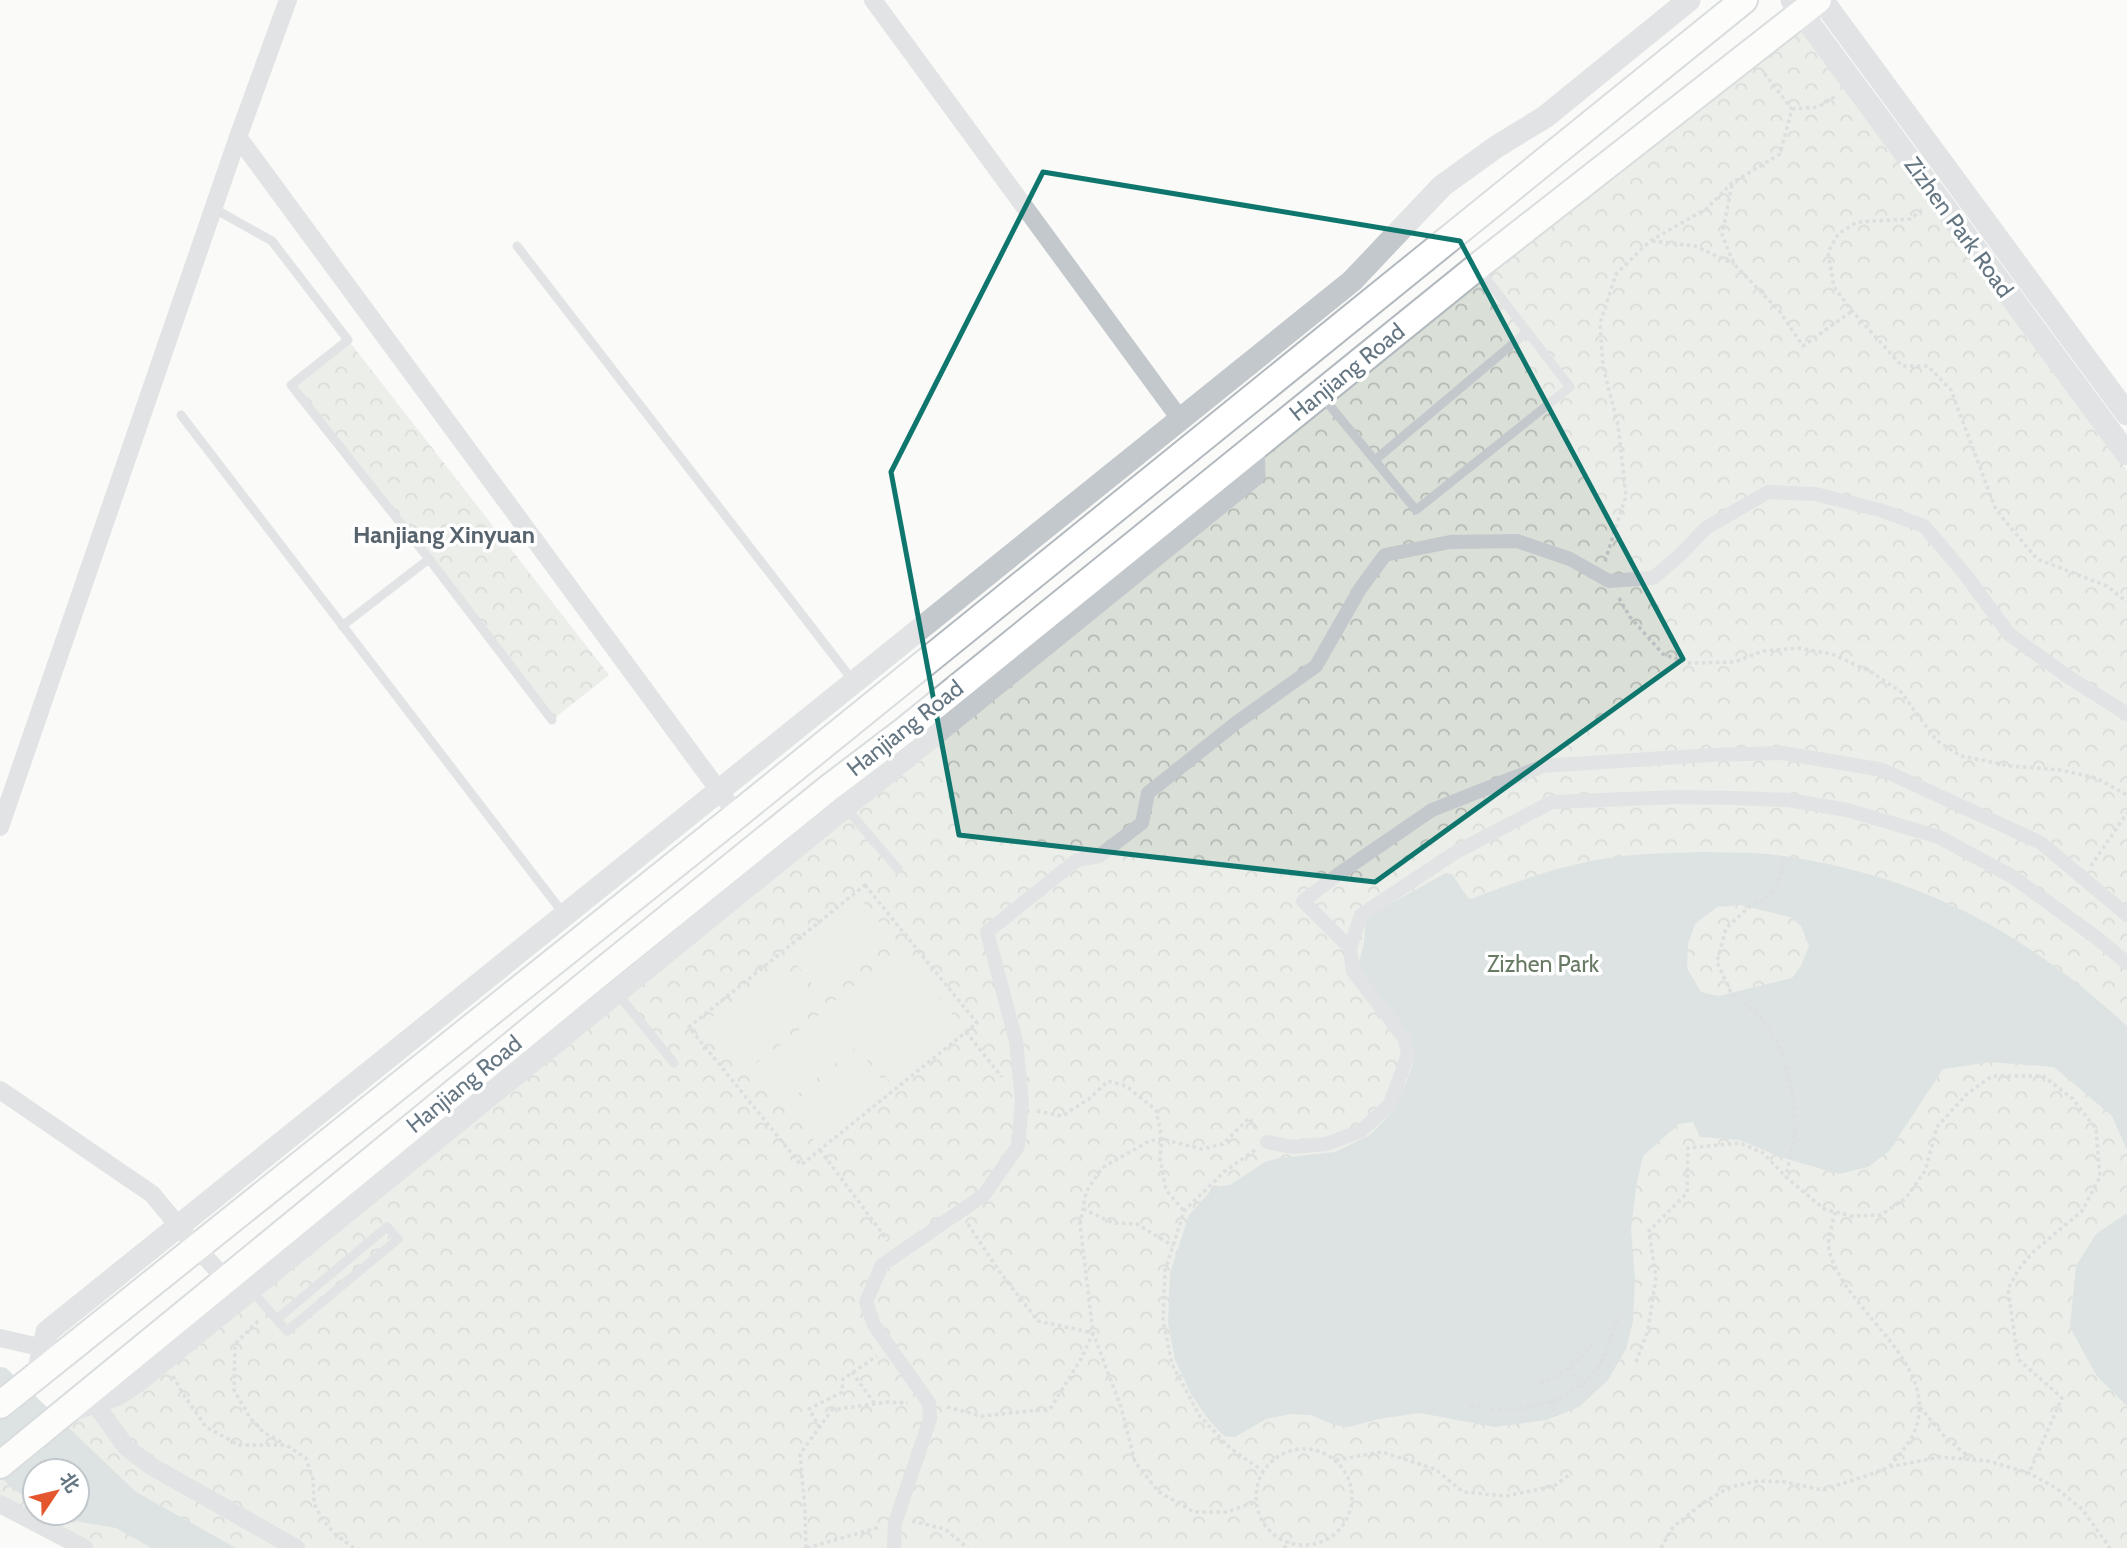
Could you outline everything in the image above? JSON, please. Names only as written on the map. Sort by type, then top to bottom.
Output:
[{"type":"main road","name":"Hanjiang Road","points":[[0,1405],[737,815],[1744,0]]},
{"type":"main road","name":"Hanjiang Road","points":[[0,1465],[82,1406],[238,1284],[837,798],[904,731],[1477,267],[1749,54],[1808,3]]},
{"type":"street","points":[[0,827],[213,208],[288,0]]},
{"type":"street","points":[[873,0],[1180,419]]},
{"type":"street","points":[[38,1374],[47,1332],[1352,281],[1442,186],[1496,147],[1545,117],[1689,0]]},
{"type":"street","name":"Zizhen Park Road","points":[[1808,3],[1854,85],[2127,454]]},
{"type":"street","name":"Zizhen Park Road","points":[[1808,3],[2127,414]]},
{"type":"street","points":[[238,137],[737,815]]},
{"type":"street","points":[[894,1548],[895,1523],[930,1419],[929,1403],[874,1325],[866,1302],[882,1265],[984,1195],[1018,1146],[1022,1102],[1016,1041],[987,932],[1077,860],[1099,856],[1142,823],[1149,793],[1236,723],[1316,666],[1360,589],[1385,555],[1450,542],[1517,541],[1570,559],[1609,582],[1653,578],[1706,528],[1768,492],[1815,494],[1880,510],[1924,526],[1965,574],[2009,634],[2067,676],[2127,714]]},
{"type":"street","points":[[1350,948],[1303,901],[1432,810],[1543,766],[1711,755],[1783,753],[1883,770],[2041,843],[2127,915]]},
{"type":"street","points":[[1267,1142],[1293,1147],[1326,1144],[1361,1131],[1390,1104],[1408,1054],[1408,1045],[1356,976],[1350,948],[1362,915],[1456,852],[1552,802],[1732,797],[1789,800],[1847,810],[1939,838],[2013,877],[2127,963]]},
{"type":"street","points":[[0,1090],[152,1194],[196,1247],[238,1284],[164,1359],[118,1394],[82,1406],[151,1466],[296,1548]]},
{"type":"street","points":[[0,1338],[44,1348]]},
{"type":"street","points":[[0,1504],[84,1548]]},
{"type":"lane","points":[[213,208],[272,241],[348,340],[291,385],[552,720]]},
{"type":"lane","points":[[517,246],[854,682]]},
{"type":"lane","points":[[1319,394],[1416,510],[1570,387],[1477,267]]},
{"type":"lane","points":[[1375,460],[1527,332]]},
{"type":"lane","points":[[181,415],[564,915]]},
{"type":"lane","points":[[342,626],[429,559]]},
{"type":"lane","points":[[837,798],[898,869]]},
{"type":"lane","points":[[608,983],[674,1063]]},
{"type":"lane","points":[[238,1284],[287,1331],[398,1239],[387,1227],[277,1319]]},
{"type":"path","points":[[1749,54],[1792,109]]},
{"type":"path","points":[[1792,109],[1818,107],[1854,85]]},
{"type":"path","points":[[1792,109],[1780,154],[1732,183],[1706,209],[1650,241],[1616,274],[1600,323],[1603,367],[1618,425],[1626,496],[1605,561],[1609,582],[1630,617],[1663,654],[1688,663],[1735,662],[1763,651],[1798,649],[1832,654],[1871,672],[1901,692],[1936,740],[1961,756],[2011,766],[2061,770],[2096,778],[2127,794]]},
{"type":"path","points":[[1732,183],[1722,235],[1734,264],[1780,312],[1803,346],[1852,311]]},
{"type":"path","points":[[1938,198],[1910,219],[1857,222],[1838,234],[1828,252],[1834,287],[1902,366],[1928,366],[1951,390],[1996,510],[2037,559],[2107,586],[2127,602]]},
{"type":"path","points":[[1650,241],[1695,246],[1734,264]]},
{"type":"path","points":[[2082,878],[2127,813]]},
{"type":"path","points":[[1782,857],[1782,876],[1773,891],[1765,899],[1749,907],[1726,928],[1717,962],[1731,993],[1759,1016],[1778,1043],[1787,1069],[1794,1102],[1795,1131],[1786,1177]]},
{"type":"path","points":[[865,885],[977,1023],[966,1032],[801,1165],[690,1027],[865,885]]},
{"type":"path","points":[[966,1032],[1022,1102],[1035,1110],[1062,1116],[1089,1099],[1108,1081],[1126,1086],[1156,1110],[1162,1139],[1160,1158],[1166,1189],[1185,1211]]},
{"type":"path","points":[[1636,1362],[1648,1329],[1656,1277],[1649,1231],[1687,1193],[1688,1148],[1740,1143],[1763,1153],[1786,1177],[1824,1209],[1852,1216],[1881,1215],[1906,1198],[1925,1171],[1937,1127],[1967,1094],[1992,1076],[2043,1076],[2073,1099],[2096,1129],[2100,1177],[2082,1210],[2032,1253],[2018,1270],[2008,1289],[2018,1359],[2062,1398],[2029,1473]]},
{"type":"path","points":[[1255,1502],[1227,1512],[1194,1512],[1159,1492],[1135,1462],[1121,1407],[1093,1334],[1080,1224],[1086,1192],[1102,1168],[1149,1142],[1162,1139],[1202,1149],[1223,1144],[1249,1118],[1267,1142],[1224,1172],[1185,1211],[1165,1271],[1163,1321],[1172,1364],[1199,1415],[1230,1448],[1263,1471]]},
{"type":"path","points":[[820,1150],[898,1254]]},
{"type":"path","points":[[1083,1209],[1113,1223],[1137,1224],[1173,1246]]},
{"type":"path","points":[[959,1210],[999,1271],[1038,1321],[1093,1334]]},
{"type":"path","points":[[1835,1212],[1828,1247],[1839,1274],[1910,1368],[1920,1408],[1945,1437],[1972,1460]]},
{"type":"path","points":[[238,1284],[261,1318],[235,1344],[234,1390],[250,1419],[263,1432],[306,1458],[313,1479],[314,1503],[322,1519],[336,1535],[355,1548]]},
{"type":"path","points":[[1470,1406],[1486,1409],[1538,1407],[1570,1392],[1591,1376],[1600,1362],[1608,1349],[1619,1314]]},
{"type":"path","points":[[806,1548],[806,1509],[800,1454],[832,1409],[888,1402],[929,1403],[981,1416],[1050,1409],[1093,1334]]},
{"type":"path","points":[[1540,1383],[1559,1376],[1592,1345]]},
{"type":"path","points":[[820,1427],[809,1409],[842,1392],[843,1379],[890,1348]]},
{"type":"path","points":[[164,1359],[185,1397],[206,1427],[239,1445],[286,1445]]},
{"type":"path","points":[[1600,1362],[1614,1368]]},
{"type":"path","points":[[1569,1368],[1590,1396]]},
{"type":"path","points":[[852,1372],[875,1404]]},
{"type":"path","points":[[1551,1401],[1556,1416]]},
{"type":"path","points":[[1889,1467],[1912,1437],[1920,1408]]},
{"type":"path","points":[[1305,1448],[1321,1451],[1336,1460],[1346,1472],[1352,1488],[1352,1505],[1346,1520],[1336,1533],[1322,1542],[1305,1545],[1277,1536],[1268,1527],[1255,1502],[1263,1471],[1274,1459],[1289,1451],[1305,1448]]},
{"type":"path","points":[[1336,1460],[1382,1452],[1434,1469],[1463,1492],[1506,1496],[1554,1486],[1572,1473]]},
{"type":"path","points":[[1661,1548],[1673,1527],[1703,1503],[1730,1487],[1758,1481],[1786,1482],[1822,1490],[1889,1467],[1940,1457],[1988,1461],[2029,1473],[2056,1488],[2083,1510],[2110,1548]]},
{"type":"path","points":[[1284,1548],[1289,1542]]},
{"type":"highlighted area","points":[[1043,172],[1460,241],[1683,659],[1375,882],[959,835],[891,472]]},
{"type":"green space","name":"Zizhen Park","points":[[1802,13],[1872,122],[2127,470],[2127,1548],[84,1548],[44,1527],[91,1527],[91,1457],[21,1457],[21,1515],[0,1504],[0,1465]]},
{"type":"green space","points":[[348,340],[609,675],[552,720],[291,385]]},
{"type":"green space","points":[[860,898],[891,937],[819,993],[788,954]]},
{"type":"green space","points":[[901,949],[931,987],[860,1044],[829,1005]]},
{"type":"green space","points":[[778,965],[808,1004],[737,1060],[706,1022]]},
{"type":"green space","points":[[933,990],[964,1029],[892,1085],[862,1047]]},
{"type":"green space","points":[[826,1009],[856,1047],[785,1104],[754,1065]]},
{"type":"green space","points":[[859,1050],[890,1089],[818,1145],[787,1107]]},
{"type":"shaded area","points":[[1694,852],[1768,854],[1870,875],[1917,890],[1962,910],[2005,933],[2046,960],[2127,1026],[2127,1150],[2112,1116],[2054,1067],[1990,1062],[1943,1069],[1889,1151],[1868,1167],[1839,1174],[1780,1157],[1740,1140],[1700,1137],[1693,1122],[1679,1124],[1643,1156],[1631,1230],[1635,1278],[1633,1321],[1626,1349],[1608,1380],[1579,1407],[1546,1420],[1495,1427],[1420,1413],[1378,1419],[1349,1427],[1334,1425],[1311,1415],[1291,1414],[1266,1419],[1235,1437],[1224,1436],[1191,1394],[1175,1360],[1168,1323],[1170,1273],[1189,1215],[1214,1187],[1230,1185],[1265,1162],[1335,1152],[1370,1135],[1393,1111],[1415,1055],[1413,1045],[1357,969],[1364,943],[1366,920],[1375,912],[1446,873],[1452,874],[1471,899],[1565,867],[1633,855]],"holes":[[[1740,905],[1790,917],[1801,926],[1809,946],[1801,966],[1792,978],[1718,996],[1701,992],[1687,968],[1688,944],[1695,924],[1717,907]]]},
{"type":"shaded area","points":[[2127,1213],[2127,1406],[2096,1375],[2070,1327],[2076,1266],[2096,1234]]},
{"type":"shaded area","points":[[0,1367],[6,1368],[136,1492],[236,1548],[152,1548],[116,1528],[91,1524],[91,1457],[21,1457],[21,1494],[0,1476]]},
{"type":"district","name":"Hanjiang Xinyuan","points":[[444,534]]}]
